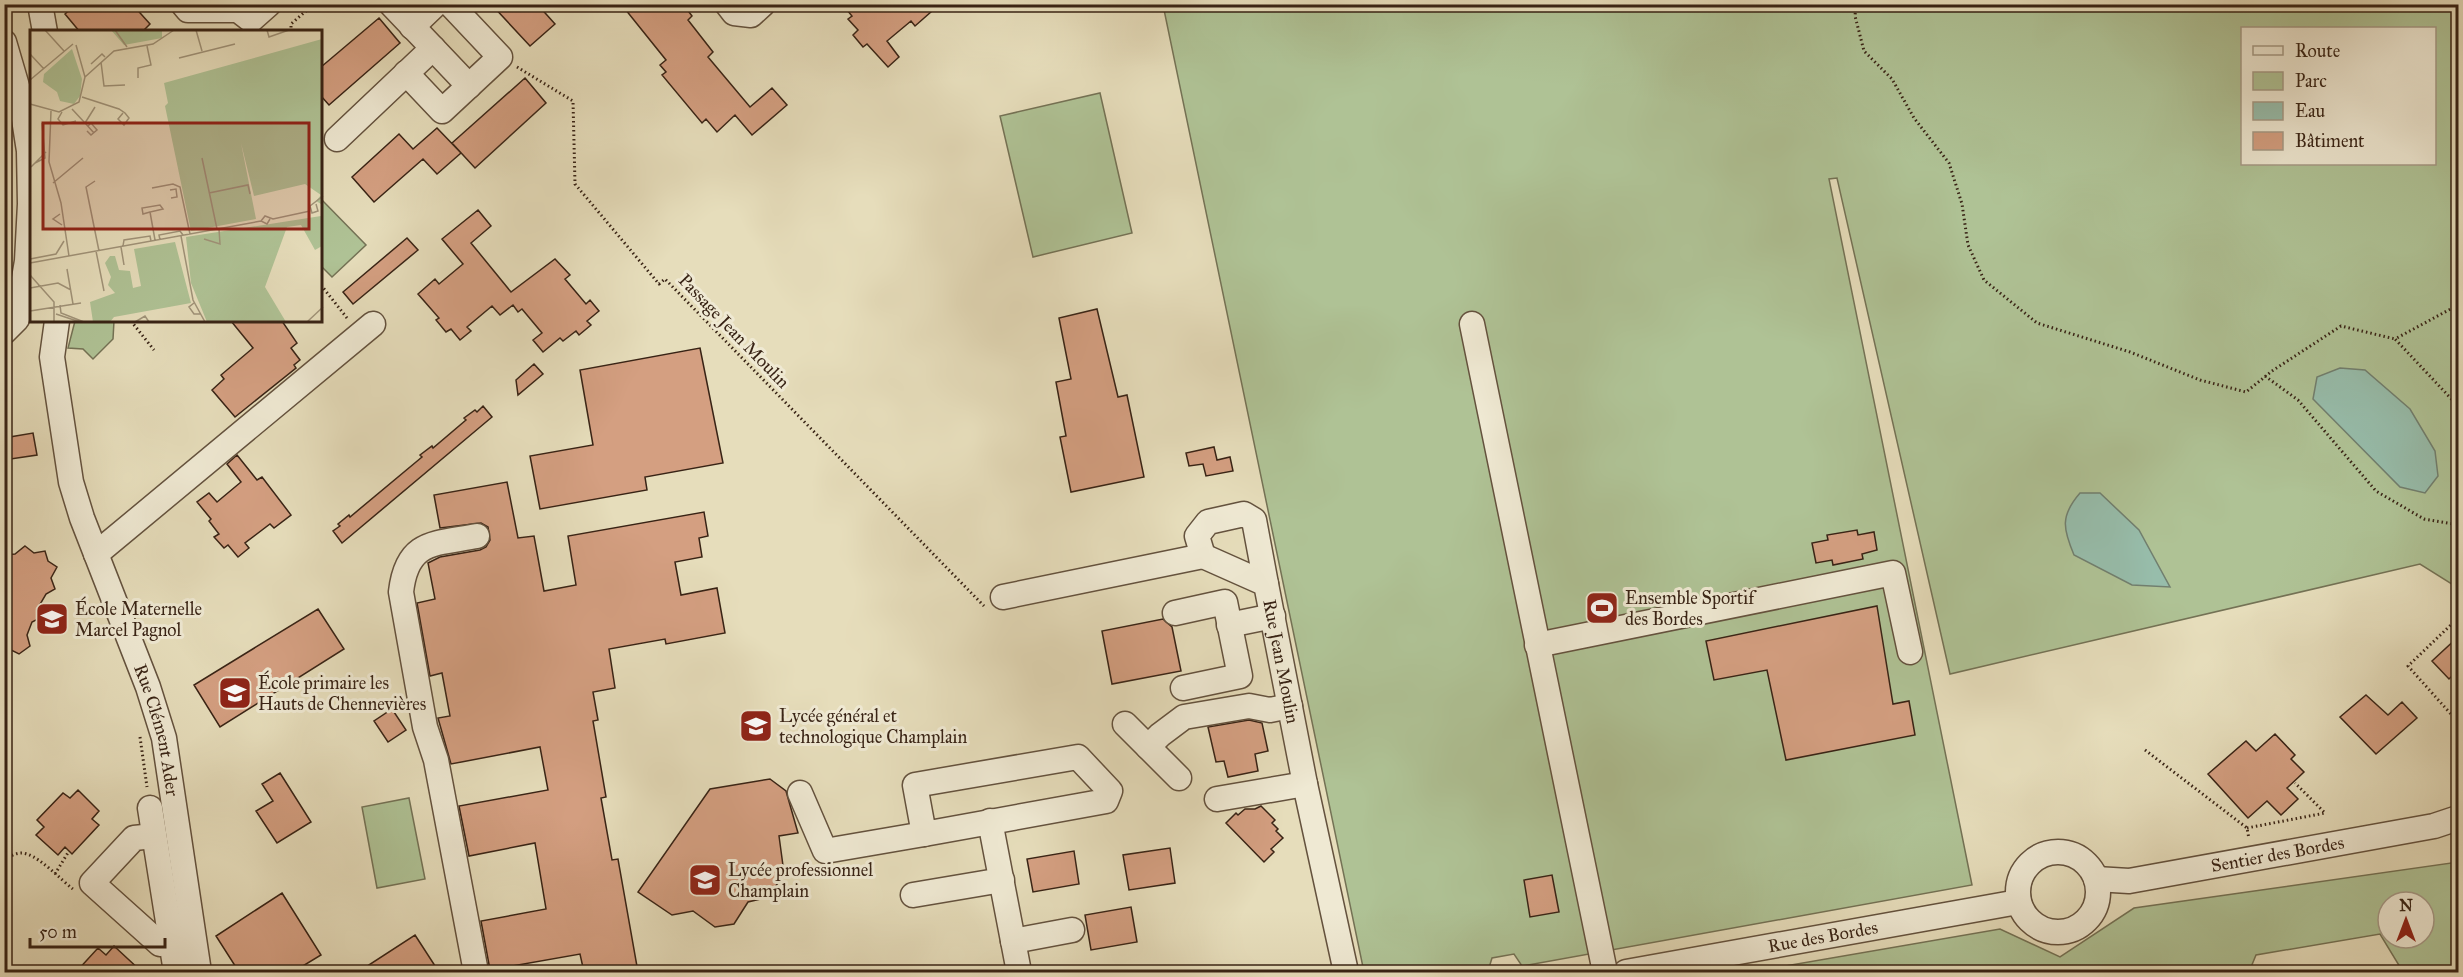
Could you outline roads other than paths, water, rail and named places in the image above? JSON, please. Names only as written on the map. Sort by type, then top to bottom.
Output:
[{"type":"street","points":[[40,4],[45,30]]},
{"type":"street","points":[[183,4],[188,10],[238,10],[251,20],[269,4]]},
{"type":"street","points":[[391,4],[469,86]]},
{"type":"street","points":[[412,27],[436,4]]},
{"type":"street","points":[[406,74],[442,111],[500,57],[450,4]]},
{"type":"street","points":[[728,4],[734,13],[751,15],[763,4]]},
{"type":"street","points":[[4,42],[21,100],[29,151],[30,204],[27,261],[17,319],[4,332]]},
{"type":"street","points":[[337,139],[433,48]]},
{"type":"street","points":[[4,270],[27,261]]},
{"type":"street","points":[[96,554],[364,319]]},
{"type":"street","name":"Rue Clément Ader","points":[[57,322],[52,357],[66,454],[74,491],[148,687],[164,738],[199,972]]},
{"type":"street","points":[[1472,324],[1605,972]]},
{"type":"street","points":[[1003,597],[1203,556],[1197,536],[1208,522],[1244,514],[1254,520],[1266,584]]},
{"type":"street","points":[[476,972],[436,760],[424,726],[401,592],[403,577],[416,552],[428,545],[477,536]]},
{"type":"street","name":"Rue Jean Moulin","points":[[1203,556],[1266,584],[1305,784],[1346,972]]},
{"type":"street","points":[[1538,645],[1893,573],[1910,652]]},
{"type":"street","points":[[1175,613],[1225,602],[1240,676],[1183,688]]},
{"type":"street","points":[[1229,625],[1273,616]]},
{"type":"street","points":[[1148,747],[1184,717],[1249,706],[1270,710],[1290,706]]},
{"type":"street","points":[[1125,724],[1179,778]]},
{"type":"street","points":[[800,793],[825,851],[924,834],[990,821],[1106,801],[1110,791],[1078,757],[915,785],[924,834]]},
{"type":"street","points":[[1217,799],[1305,784]]},
{"type":"street","points":[[150,808],[176,972]]},
{"type":"street","name":"Sentier des Bordes","points":[[2096,879],[2129,881],[2434,826],[2458,818]]},
{"type":"street","points":[[990,821],[1019,972]]},
{"type":"street","points":[[154,836],[134,838],[92,883],[160,944],[171,942]]},
{"type":"street","points":[[2068,853],[2081,859],[2090,867],[2096,879],[2098,893],[2096,907],[2082,925],[2069,931],[2055,933],[2031,923],[2018,902],[2018,886],[2022,873],[2032,861],[2045,854],[2068,853]]},
{"type":"street","points":[[913,896],[1002,880]]},
{"type":"street","name":"Rue des Bordes","points":[[1626,972],[2018,902]]},
{"type":"street","points":[[1013,941],[1072,930]]},
{"type":"water","points":[[2340,368],[2365,370],[2410,409],[2435,451],[2438,476],[2425,493],[2400,487],[2313,399],[2317,377]]},
{"type":"water","points":[[2080,493],[2100,493],[2139,530],[2170,587],[2132,585],[2074,555],[2067,538],[2065,523],[2069,509]]},
{"type":"place","name":"Ensemble Sportif des Bordes","points":[[1602,608]]},
{"type":"place","name":"École Maternelle Marcel Pagnol","points":[[52,619]]},
{"type":"place","name":"École primaire les Hauts de Chennevières","points":[[235,693]]},
{"type":"place","name":"Lycée général et technologique Champlain","points":[[756,726]]},
{"type":"place","name":"Lycée professionnel Champlain","points":[[705,880]]}]
